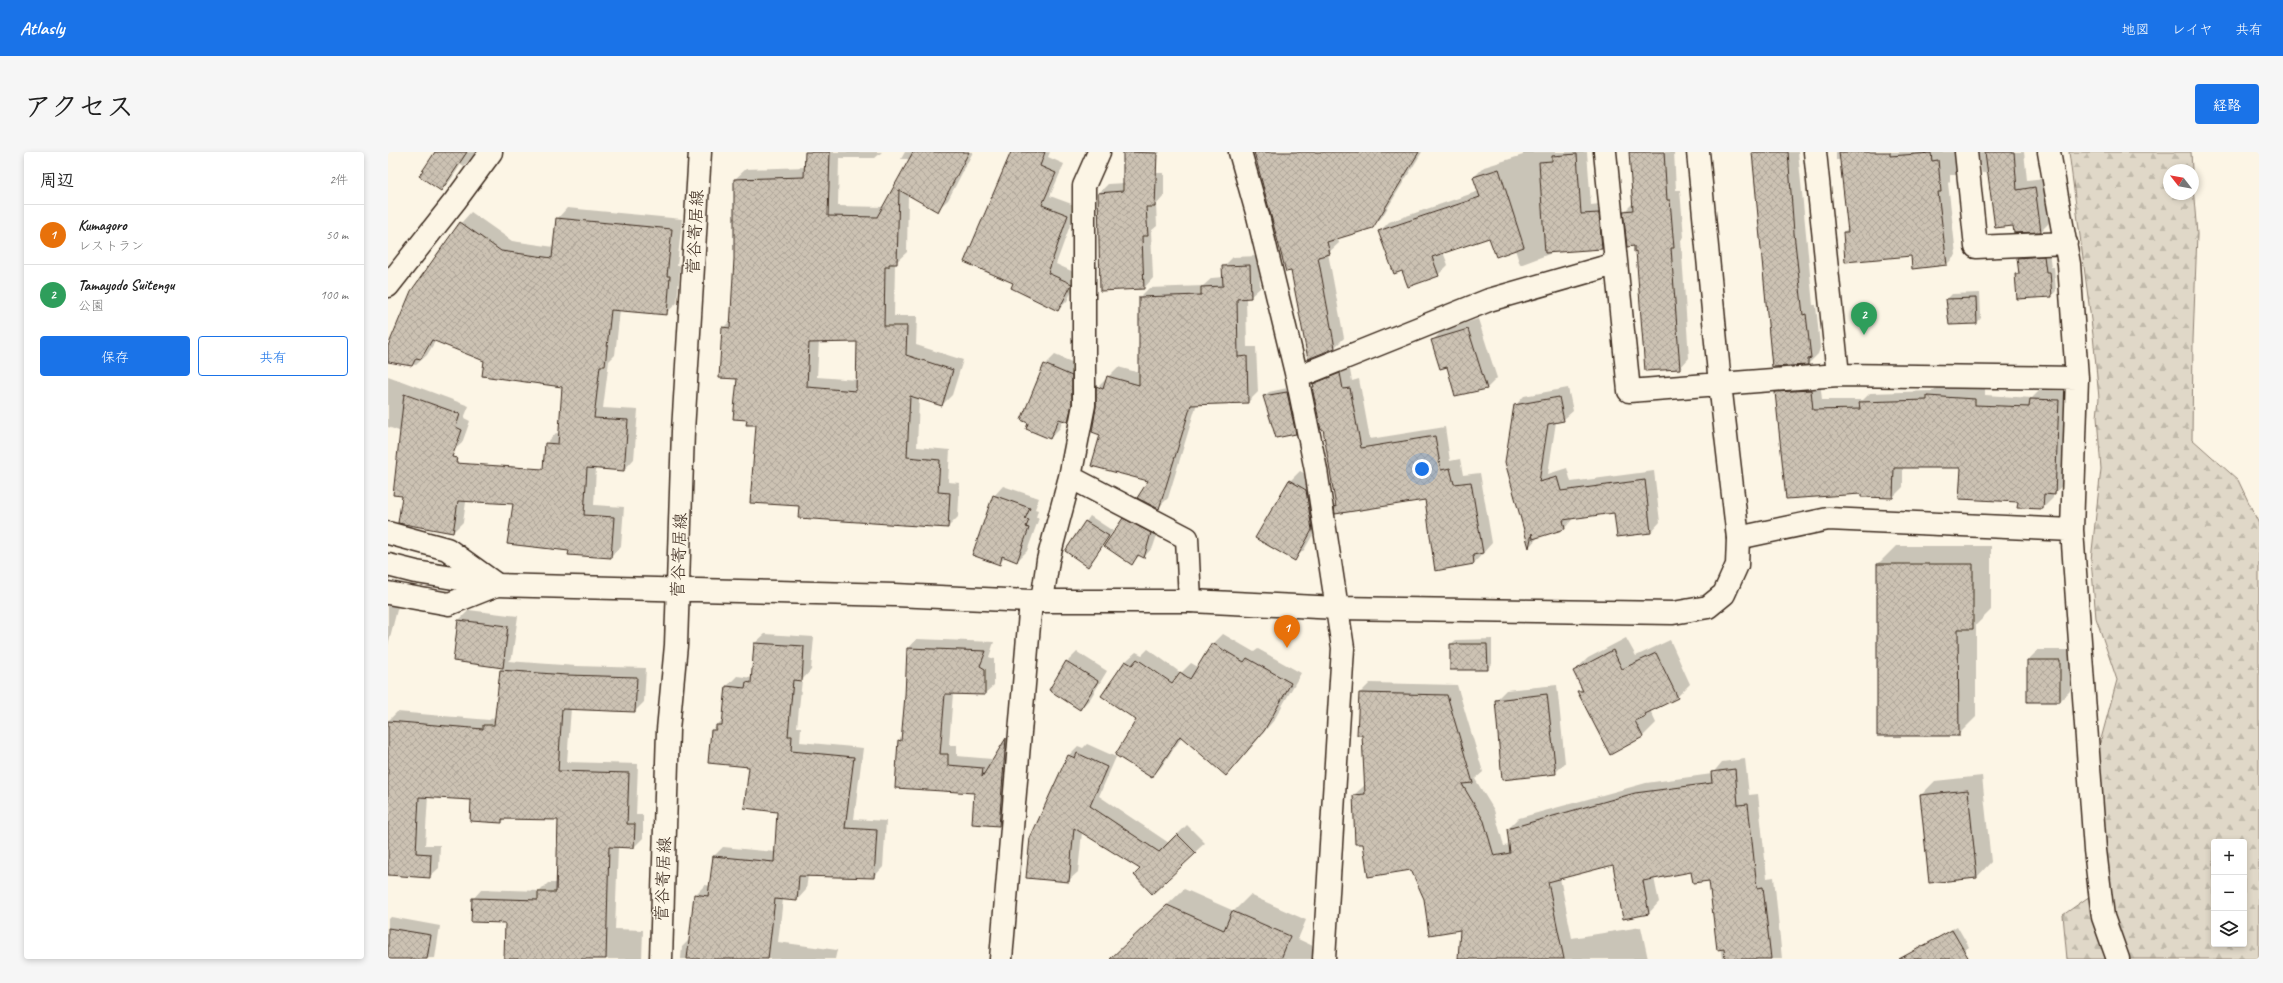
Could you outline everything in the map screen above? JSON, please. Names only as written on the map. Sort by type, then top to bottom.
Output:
[{"type":"street","points":[[388,286],[455,201],[491,152]]},
{"type":"street","name":"菅谷寄居線","points":[[661,959],[668,730],[676,645],[683,431],[700,152]]},
{"type":"street","points":[[1001,959],[1037,601],[1070,477],[1084,405],[1084,186],[1099,152]]},
{"type":"street","points":[[1240,152],[1258,216],[1297,376],[1316,470],[1343,648],[1324,959]]},
{"type":"street","points":[[1605,152],[1615,264],[1629,391],[1838,375],[2077,378]]},
{"type":"street","points":[[388,565],[416,572],[497,585],[895,595],[1037,601],[1190,601],[1338,608],[1673,613],[1708,606],[1724,594],[1737,565],[1738,538],[1720,384],[1698,152]]},
{"type":"street","points":[[1815,152],[1838,375]]},
{"type":"street","points":[[1966,152],[1976,247],[2066,244]]},
{"type":"street","points":[[2049,152],[2069,264],[2077,378],[2072,530],[2087,749],[2102,910],[2118,959]]},
{"type":"street","points":[[1297,376],[1489,300],[1615,264]]},
{"type":"street","points":[[1070,477],[1187,538],[1190,601]]},
{"type":"street","points":[[1738,538],[1828,519],[2072,530]]},
{"type":"street","points":[[388,532],[447,548],[497,585]]},
{"type":"street","points":[[388,593],[449,604],[497,585]]},
{"type":"green space","points":[[2069,152],[2191,152],[2192,164],[2163,164],[2163,200],[2194,200],[2197,234],[2193,340],[2192,439],[2238,480],[2259,524],[2259,959],[2067,959],[2063,915],[2090,896],[2081,813],[2117,680],[2096,618],[2091,560],[2101,469],[2097,417],[2099,398],[2093,335]]},
{"type":"building","points":[[435,152],[467,152],[441,191],[419,176]]},
{"type":"building","points":[[805,152],[830,152],[828,216],[877,217],[913,152],[969,152],[938,212],[899,190],[897,264],[889,264],[889,267],[885,267],[884,326],[907,326],[906,355],[953,370],[942,406],[910,396],[907,457],[940,460],[938,492],[950,493],[948,528],[798,518],[799,506],[750,503],[756,425],[746,425],[747,420],[733,419],[737,379],[719,378],[722,327],[730,328],[734,259],[734,179],[804,177]],"holes":[[[857,342],[856,391],[807,387],[809,343]]]},
{"type":"building","points":[[1011,152],[1045,152],[1040,166],[1056,173],[1042,205],[1068,215],[1048,273],[1072,284],[1058,311],[1011,288],[1013,283],[964,262]]},
{"type":"building","points":[[1123,152],[1157,153],[1155,207],[1146,207],[1148,236],[1142,236],[1144,289],[1100,291],[1098,193],[1123,191]]},
{"type":"building","points":[[1254,152],[1419,152],[1373,228],[1327,242],[1330,254],[1318,257],[1335,348],[1308,359],[1291,271],[1286,272]]},
{"type":"building","points":[[1629,152],[1664,152],[1667,200],[1670,200],[1674,248],[1671,248],[1680,369],[1645,371],[1636,251],[1634,252],[1634,246],[1627,247],[1623,211],[1633,210]]},
{"type":"building","points":[[1752,152],[1788,152],[1794,233],[1803,315],[1806,314],[1811,358],[1808,359],[1808,365],[1772,367]]},
{"type":"building","points":[[1839,152],[1890,152],[1890,156],[1931,153],[1932,161],[1938,160],[1941,192],[1938,192],[1947,265],[1912,269],[1911,256],[1845,262],[1843,232],[1848,232]]},
{"type":"building","points":[[1985,152],[2014,152],[2017,190],[2035,187],[2041,232],[2014,233],[2013,226],[1995,228]]},
{"type":"building","points":[[1577,154],[1581,214],[1599,213],[1602,249],[1545,253],[1539,162],[1552,161],[1552,156]]},
{"type":"building","points":[[1499,169],[1524,247],[1496,257],[1489,238],[1432,257],[1439,276],[1408,287],[1402,271],[1394,274],[1378,231],[1480,197],[1473,177]]},
{"type":"building","points":[[556,218],[672,229],[667,276],[670,276],[667,315],[611,310],[605,366],[600,366],[594,418],[628,420],[624,471],[587,468],[584,515],[614,517],[611,558],[568,555],[569,551],[507,544],[513,504],[458,501],[453,533],[398,523],[402,496],[393,495],[404,394],[460,414],[456,427],[462,430],[452,457],[457,458],[456,463],[543,469],[545,443],[558,444],[562,387],[482,376],[484,361],[432,340],[421,359],[416,358],[412,366],[388,362],[388,346],[411,291],[460,222],[501,251],[552,258]]},
{"type":"building","points":[[2044,256],[2046,272],[2050,272],[2052,297],[2017,299],[2015,274],[2019,274],[2017,258]]},
{"type":"building","points":[[1250,265],[1251,298],[1237,299],[1238,357],[1247,356],[1248,403],[1191,405],[1159,509],[1137,498],[1148,481],[1091,466],[1100,435],[1092,432],[1096,407],[1096,386],[1103,389],[1107,376],[1139,385],[1139,297],[1201,295],[1201,287],[1223,286],[1222,266]]},
{"type":"building","points":[[1976,298],[1977,324],[1949,325],[1946,299]]},
{"type":"building","points":[[1468,329],[1487,389],[1455,396],[1447,367],[1440,369],[1431,340]]},
{"type":"building","points":[[1044,364],[1072,376],[1072,404],[1068,422],[1059,419],[1050,439],[1026,429],[1028,423],[1021,420]]},
{"type":"building","points":[[1340,373],[1343,389],[1350,388],[1361,448],[1435,436],[1441,470],[1450,468],[1454,484],[1471,482],[1483,553],[1473,555],[1474,564],[1435,571],[1425,500],[1335,514],[1334,506],[1336,507],[1323,429],[1321,430],[1312,387],[1314,387],[1313,384]]},
{"type":"building","points":[[1811,390],[1813,410],[1860,409],[1859,402],[1927,400],[1927,396],[1975,399],[1975,405],[2029,407],[2030,399],[2059,400],[2055,495],[2044,494],[2043,509],[2017,508],[2018,502],[1959,499],[1961,468],[1894,468],[1893,498],[1861,497],[1861,494],[1786,499],[1775,392]]},
{"type":"building","points":[[1287,392],[1296,434],[1276,438],[1263,396]]},
{"type":"building","points":[[1559,397],[1564,421],[1548,424],[1539,482],[1557,477],[1561,491],[1645,480],[1651,533],[1617,537],[1614,513],[1563,520],[1565,529],[1533,539],[1532,533],[1529,548],[1505,462],[1514,405]]},
{"type":"building","points":[[1289,480],[1306,490],[1312,530],[1295,561],[1255,538]]},
{"type":"building","points":[[993,495],[1030,508],[1025,519],[1029,520],[1026,527],[1029,528],[1017,562],[1002,556],[1000,565],[972,555]]},
{"type":"building","points":[[1123,518],[1151,533],[1144,558],[1138,555],[1132,565],[1104,546]]},
{"type":"building","points":[[1085,521],[1109,536],[1088,567],[1065,551]]},
{"type":"building","points":[[1877,564],[1973,564],[1973,629],[1958,629],[1959,736],[1877,736]]},
{"type":"building","points":[[458,620],[508,626],[503,668],[453,661]]},
{"type":"building","points":[[754,643],[804,646],[802,681],[793,680],[788,736],[792,736],[791,751],[854,757],[845,828],[877,830],[874,878],[799,876],[797,901],[775,899],[768,959],[687,959],[694,894],[708,896],[713,856],[774,862],[777,812],[744,808],[749,767],[708,763],[711,730],[716,730],[716,725],[722,725],[726,686],[745,688],[746,682],[751,683]]},
{"type":"building","points":[[1212,643],[1244,662],[1247,658],[1291,683],[1264,731],[1226,776],[1180,736],[1152,778],[1115,755],[1136,720],[1101,696],[1125,661],[1132,665],[1137,659],[1172,683],[1180,672],[1190,679]]},
{"type":"building","points":[[1450,644],[1487,644],[1488,670],[1450,670]]},
{"type":"building","points":[[907,648],[986,651],[980,666],[985,669],[985,695],[945,694],[940,754],[948,754],[948,765],[983,768],[982,777],[1006,738],[999,826],[972,824],[974,793],[895,788],[898,740],[901,741],[905,696]]},
{"type":"building","points":[[1613,650],[1622,669],[1656,653],[1678,698],[1645,714],[1646,716],[1635,721],[1643,737],[1610,755],[1577,691],[1583,691],[1573,671]]},
{"type":"building","points":[[2027,660],[2060,660],[2060,702],[2027,702]]},
{"type":"building","points":[[1066,661],[1098,681],[1080,710],[1049,690]]},
{"type":"building","points":[[500,670],[566,675],[637,677],[635,712],[562,709],[558,771],[629,773],[627,824],[635,824],[634,848],[609,847],[606,959],[504,959],[505,923],[471,922],[472,898],[538,900],[538,892],[556,892],[558,820],[502,819],[502,823],[470,821],[471,800],[419,797],[416,853],[431,854],[430,878],[388,875],[388,721],[483,729],[483,725],[494,725]]},
{"type":"building","points":[[1359,693],[1447,695],[1473,783],[1462,784],[1484,821],[1494,856],[1510,853],[1507,829],[1635,793],[1712,783],[1711,772],[1735,769],[1738,805],[1748,804],[1757,888],[1763,887],[1771,959],[1725,959],[1724,949],[1717,950],[1709,881],[1693,883],[1691,872],[1643,881],[1649,914],[1623,919],[1613,865],[1548,882],[1564,959],[1458,959],[1460,930],[1429,935],[1424,899],[1411,870],[1368,877],[1363,844],[1355,844],[1353,795],[1365,794],[1362,735],[1357,735]]},
{"type":"building","points":[[1547,694],[1556,774],[1502,780],[1495,700]]},
{"type":"building","points":[[1077,753],[1107,767],[1090,806],[1159,852],[1177,834],[1196,853],[1152,894],[1134,875],[1140,869],[1074,828],[1069,882],[1026,878],[1030,838],[1068,755],[1075,758]]},
{"type":"building","points":[[1968,790],[1977,878],[1929,883],[1920,795]]},
{"type":"building","points":[[1167,905],[1224,930],[1232,911],[1290,936],[1281,959],[1110,959]]},
{"type":"building","points":[[388,928],[431,935],[427,959],[388,959]]},
{"type":"building","points":[[1952,930],[1969,959],[1899,959]]},
{"type":"place","name":"Tamayodo Suitengu","points":[[1864,335]]},
{"type":"place","name":"Kumagoro","points":[[1287,648]]}]
